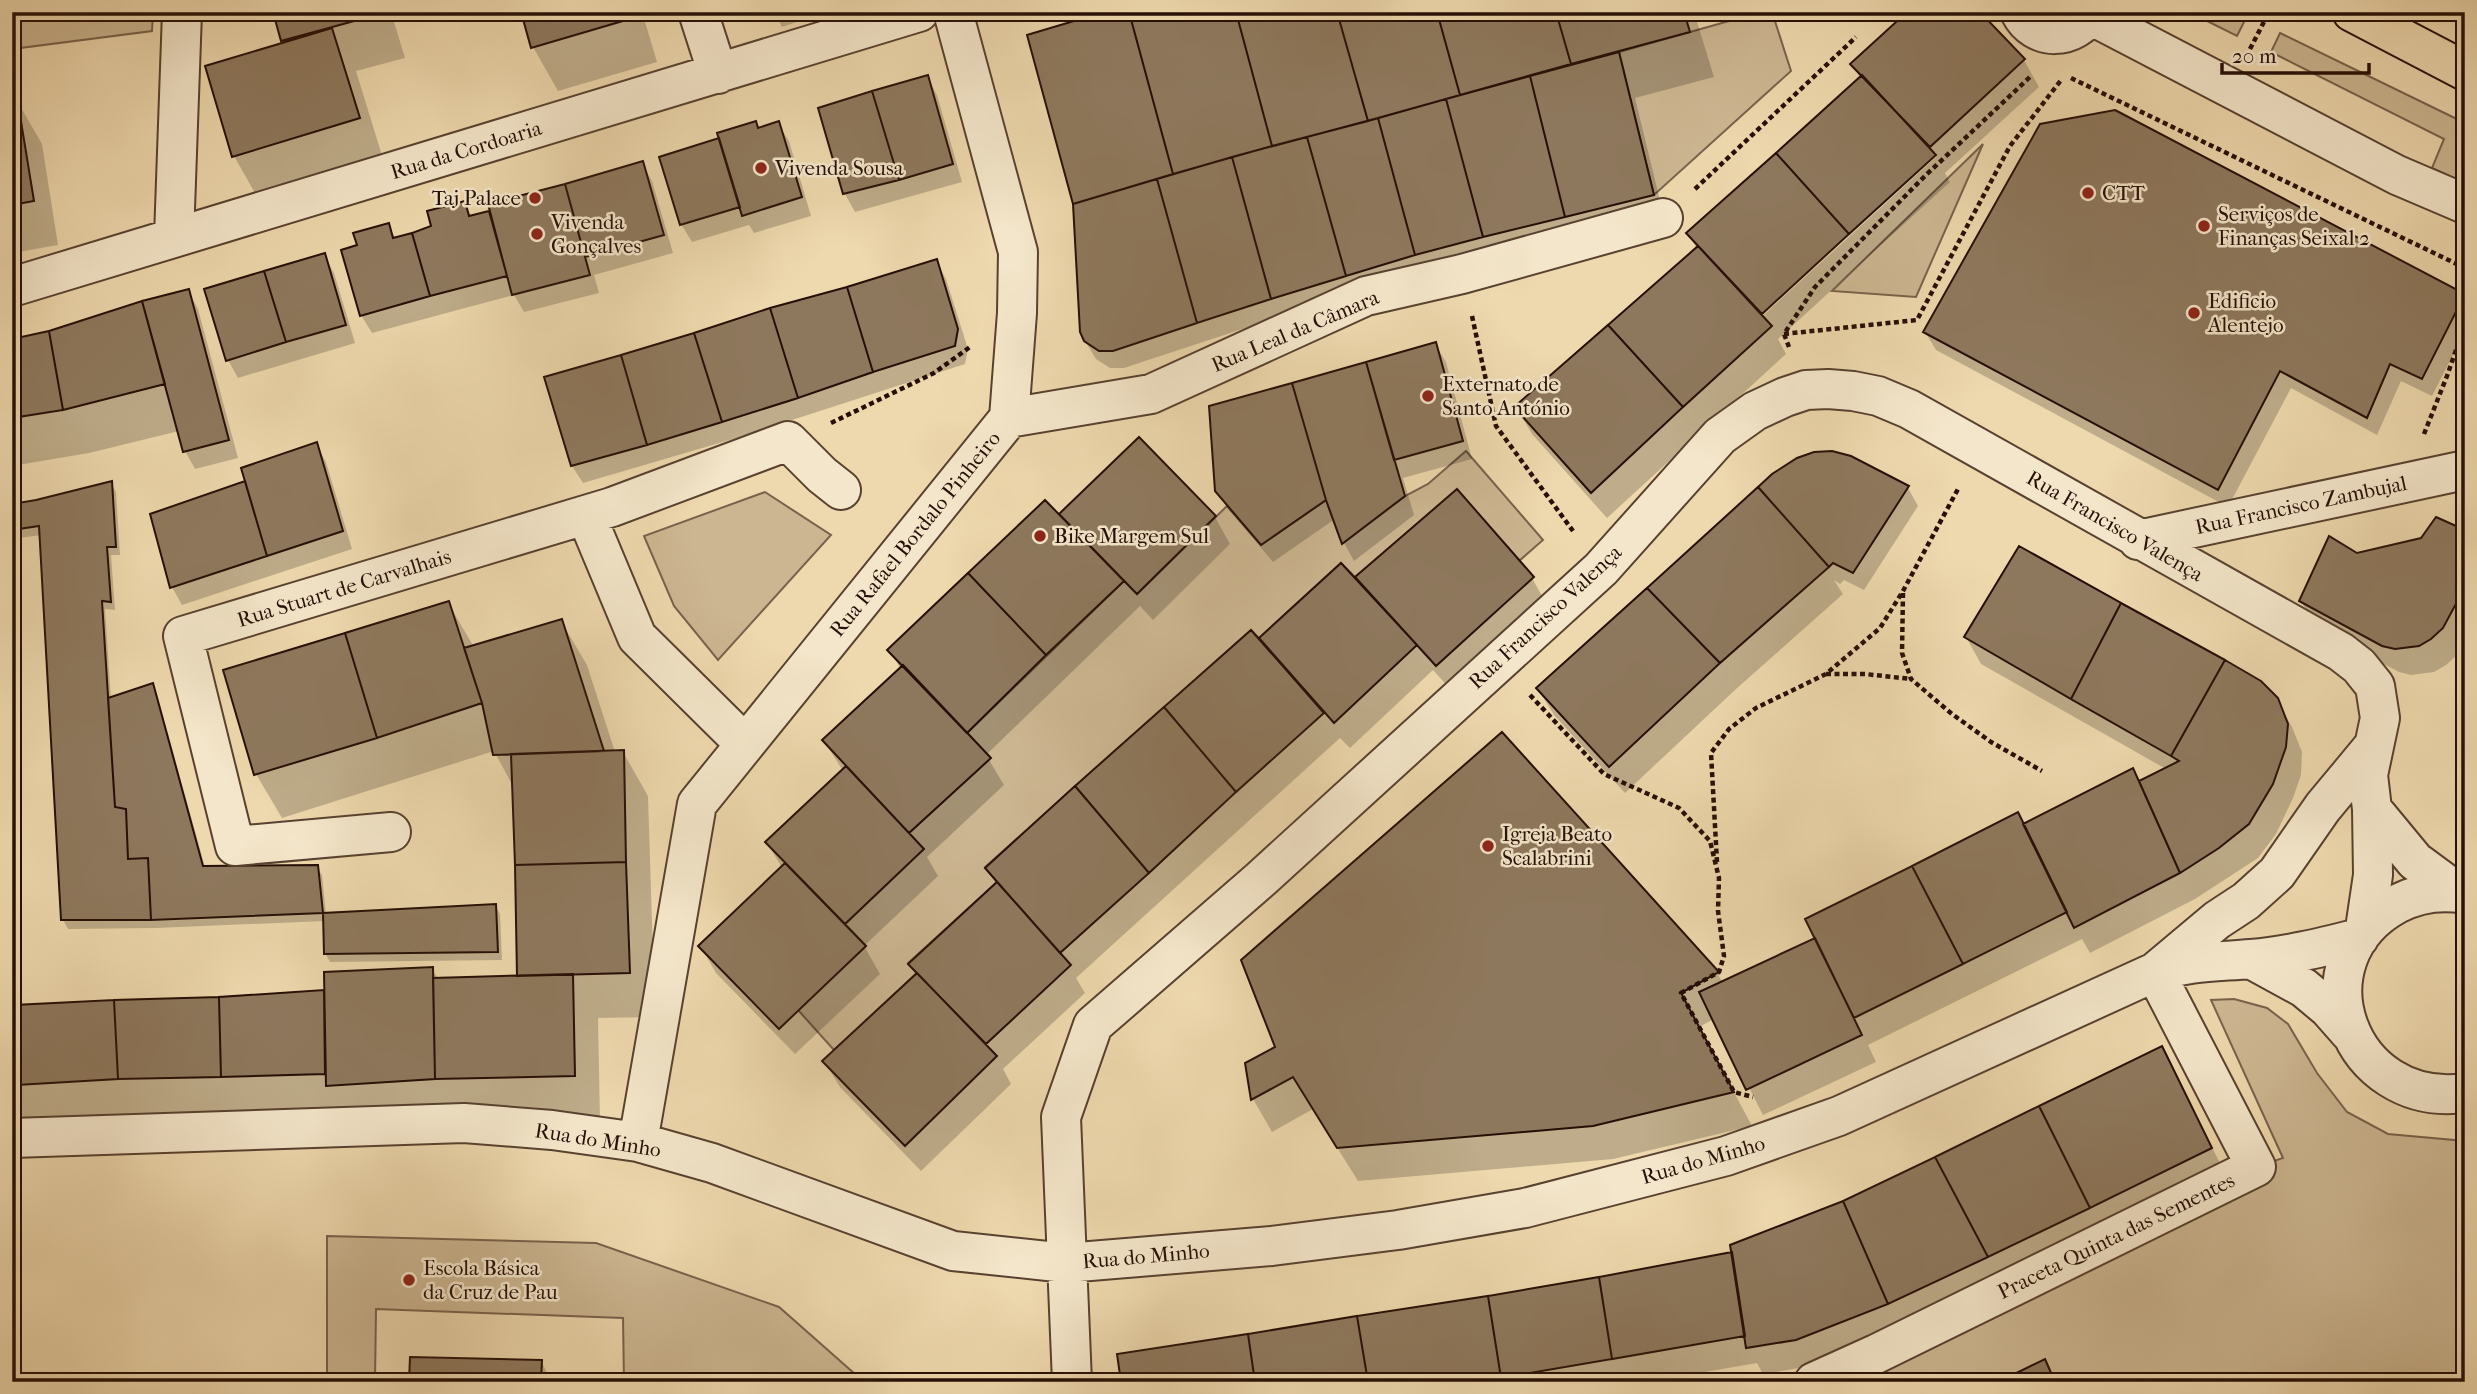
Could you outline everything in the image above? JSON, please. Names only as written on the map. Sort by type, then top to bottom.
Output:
[{"type":"main road","points":[[2352,12],[2465,71]]},
{"type":"street","points":[[174,237],[182,12]]},
{"type":"street","points":[[698,12],[718,74]]},
{"type":"street","name":"Rua Rafael Bordalo Pinheiro","points":[[638,1142],[696,804],[1009,418],[1017,313],[1018,252],[953,12]]},
{"type":"street","points":[[2020,12],[2033,29],[2045,34],[2058,35],[2084,20],[2397,175],[2465,204]]},
{"type":"street","name":"Rua da Cordoaria","points":[[12,287],[718,74],[907,14]]},
{"type":"street","name":"Rua Leal da Câmara","points":[[1009,418],[1151,394],[1366,296],[1462,274],[1663,218]]},
{"type":"street","name":"Rua Francisco Valença","points":[[1072,1382],[1061,1117],[1093,1025],[1261,878],[1601,569],[1720,436],[1755,411],[1806,390],[1828,389],[1878,396],[1909,409],[2138,540],[2342,652],[2359,666],[2375,686],[2380,718],[2372,748]]},
{"type":"street","points":[[788,442],[841,490]]},
{"type":"street","name":"Rua Stuart de Carvalhais","points":[[391,832],[235,846],[183,636],[586,515],[788,442]]},
{"type":"street","name":"Rua Francisco Zambujal","points":[[2138,540],[2465,470]]},
{"type":"street","points":[[586,515],[637,637],[745,744]]},
{"type":"street","points":[[2362,934],[2373,875],[2372,810],[2368,775],[2372,748]]},
{"type":"street","points":[[2155,972],[2217,920],[2246,901],[2277,873],[2323,807],[2372,748]]},
{"type":"street","points":[[2372,810],[2416,861],[2461,893]]},
{"type":"street","points":[[2350,1033],[2344,1010],[2343,985],[2348,961],[2362,934],[2384,911],[2407,899],[2431,892],[2461,893]]},
{"type":"street","name":"Rua do Minho","points":[[12,1138],[464,1123],[552,1130],[638,1142],[712,1163],[953,1251],[1066,1263],[1272,1246],[1398,1230],[1525,1208],[1726,1156],[1839,1116],[2155,972],[2179,964],[2251,959],[2315,950],[2362,934]]},
{"type":"street","points":[[2251,959],[2304,988],[2328,1008],[2350,1033],[2365,1057],[2385,1076],[2409,1089],[2455,1096]]},
{"type":"street","name":"Praceta Quinta das Sementes","points":[[1814,1382],[2256,1167],[2155,972]]},
{"type":"path","points":[[1783,334],[1815,287],[1926,174],[2017,90],[2084,20]]},
{"type":"path","points":[[1663,218],[1856,37]]},
{"type":"path","points":[[1783,334],[1917,320],[2010,146],[2066,75],[2465,268]]},
{"type":"path","points":[[1462,274],[1496,426],[1601,569]]},
{"type":"path","points":[[788,442],[934,373],[1017,313]]},
{"type":"path","points":[[2404,483],[2465,324]]},
{"type":"path","points":[[1783,334],[1806,390]]},
{"type":"path","points":[[1760,1098],[1734,1093],[1682,993],[1719,972],[1724,956],[1718,911],[1711,753],[1729,729],[1756,708],[1825,674],[1880,628],[1903,591],[1979,448]]},
{"type":"path","points":[[1903,591],[1902,653],[1911,679],[1952,714],[1991,742],[2042,771]]},
{"type":"path","points":[[1501,659],[1604,774],[1679,808],[1710,841],[1718,878]]},
{"type":"path","points":[[1825,674],[1865,674],[1911,679]]},
{"type":"shaded area","points":[[12,12],[153,12],[152,31],[12,49]]},
{"type":"shaded area","points":[[1761,12],[1772,12],[1791,71],[1654,195],[1619,52]]},
{"type":"shaded area","points":[[2189,12],[2245,12],[2248,14],[2237,36]]},
{"type":"shaded area","points":[[2280,33],[2465,123],[2465,184],[2432,168],[2444,139],[2271,52]]},
{"type":"shaded area","points":[[1983,144],[1916,297],[1832,291]]},
{"type":"shaded area","points":[[1466,451],[1543,540],[1519,561],[1457,490],[1355,577],[1341,563],[1259,638],[1251,630],[985,867],[997,882],[908,963],[917,973],[834,1050],[798,1010],[866,946],[845,924],[923,849],[909,833],[990,758],[967,733],[1124,581],[1137,594],[1227,506],[1261,545],[1326,500],[1342,544],[1405,496],[1428,484]]},
{"type":"shaded area","points":[[765,492],[831,535],[718,660],[674,606],[644,536]]},
{"type":"shaded area","points":[[2234,999],[2267,1008],[2288,1024],[2317,1073],[2347,1112],[2388,1134],[2465,1141],[2465,1382],[1875,1382],[1876,1354],[2256,1167],[2283,1158],[2211,1000]]},
{"type":"shaded area","points":[[327,1236],[596,1243],[779,1307],[864,1382],[624,1382],[623,1318],[376,1309],[375,1382],[327,1382]]},
{"type":"building","points":[[273,12],[380,12],[380,14],[281,41]]},
{"type":"building","points":[[521,12],[631,12],[633,18],[531,48]]},
{"type":"building","points":[[1104,12],[1129,12],[1173,174],[1073,204],[1027,35]]},
{"type":"building","points":[[1129,12],[1236,12],[1272,146],[1173,174]]},
{"type":"building","points":[[1236,12],[1337,12],[1368,121],[1272,146]]},
{"type":"building","points":[[1337,12],[1437,12],[1460,95],[1368,121]]},
{"type":"building","points":[[1437,12],[1556,12],[1571,64],[1460,95]]},
{"type":"building","points":[[1556,12],[1684,12],[1690,32],[1571,64]]},
{"type":"building","points":[[1907,12],[1980,12],[2025,59],[1930,147],[1850,64]]},
{"type":"building","points":[[332,28],[360,118],[232,157],[205,66]]},
{"type":"building","points":[[1619,52],[1654,195],[1565,217],[1530,76]]},
{"type":"building","points":[[928,75],[953,164],[899,180],[872,91]]},
{"type":"building","points":[[1862,75],[1936,155],[1849,234],[1776,153]]},
{"type":"building","points":[[1530,76],[1565,217],[1483,237],[1446,99]]},
{"type":"building","points":[[872,91],[899,180],[843,194],[818,108]]},
{"type":"building","points":[[17,97],[34,201],[12,205],[12,98]]},
{"type":"building","points":[[1446,99],[1483,237],[1415,255],[1378,118]]},
{"type":"building","name":"Edificio Alentejo","points":[[2115,110],[2465,294],[2422,379],[2390,364],[2367,418],[2280,371],[2218,490],[1923,332],[2040,124]]},
{"type":"building","points":[[1378,118],[1415,255],[1346,276],[1307,137]]},
{"type":"building","name":"Vivenda Sousa","points":[[756,121],[758,128],[779,121],[802,197],[742,216],[717,133]]},
{"type":"building","points":[[1307,137],[1346,276],[1271,299],[1232,157]]},
{"type":"building","points":[[719,138],[740,207],[680,225],[659,157]]},
{"type":"building","points":[[1776,153],[1849,234],[1762,314],[1686,233]]},
{"type":"building","points":[[1232,157],[1271,299],[1197,323],[1157,179]]},
{"type":"building","points":[[643,161],[664,235],[585,257],[565,184]]},
{"type":"building","points":[[1157,179],[1197,323],[1113,351],[1099,351],[1084,341],[1080,332],[1073,204]]},
{"type":"building","name":"Vivenda Gonçalves","points":[[565,184],[590,275],[512,295],[488,204]]},
{"type":"building","points":[[465,201],[469,216],[489,211],[507,276],[430,296],[412,233],[431,226],[427,211]]},
{"type":"building","points":[[389,223],[393,238],[412,233],[430,296],[360,316],[341,250],[357,245],[353,233]]},
{"type":"building","points":[[1698,246],[1772,326],[1683,407],[1608,325]]},
{"type":"building","points":[[325,253],[346,325],[286,342],[264,271]]},
{"type":"building","points":[[937,259],[958,329],[955,346],[873,372],[847,287]]},
{"type":"building","points":[[264,271],[286,342],[226,361],[204,289]]},
{"type":"building","points":[[847,287],[873,372],[798,398],[770,308]]},
{"type":"building","points":[[189,289],[229,440],[183,452],[142,301]]},
{"type":"building","points":[[142,301],[165,384],[63,410],[49,331]]},
{"type":"building","points":[[770,308],[798,398],[722,422],[694,333]]},
{"type":"building","points":[[1608,325],[1683,407],[1591,493],[1514,407]]},
{"type":"building","points":[[49,331],[63,410],[12,418],[12,339]]},
{"type":"building","points":[[694,333],[722,422],[647,445],[621,355]]},
{"type":"building","points":[[1436,342],[1463,441],[1394,460],[1366,362]]},
{"type":"building","points":[[621,355],[647,445],[571,466],[544,377]]},
{"type":"building","points":[[1366,362],[1405,496],[1342,544],[1326,500],[1292,383]]},
{"type":"building","points":[[1292,383],[1326,500],[1261,545],[1215,491],[1209,406]]},
{"type":"building","points":[[1139,437],[1216,516],[1137,594],[1059,514]]},
{"type":"building","points":[[317,442],[343,531],[267,556],[241,468]]},
{"type":"building","points":[[1832,451],[1851,456],[1909,486],[1853,573],[1833,563],[1829,567],[1758,487],[1797,458],[1814,452]]},
{"type":"building","points":[[112,481],[116,547],[107,547],[111,602],[102,601],[115,807],[126,809],[128,859],[148,858],[151,920],[61,920],[39,526],[12,530],[12,504]]},
{"type":"building","points":[[245,481],[267,556],[170,588],[150,514]]},
{"type":"building","points":[[1758,487],[1829,567],[1720,663],[1647,588]]},
{"type":"building","points":[[1457,489],[1534,577],[1436,666],[1355,577]]},
{"type":"building","points":[[1045,500],[1124,581],[1046,655],[968,573]]},
{"type":"building","points":[[2436,517],[2465,530],[2465,587],[2443,628],[2431,639],[2419,646],[2395,649],[2382,646],[2299,601],[2329,536],[2357,553],[2421,538]]},
{"type":"building","points":[[2019,546],[2121,603],[2071,699],[1964,637]]},
{"type":"building","points":[[1341,563],[1417,645],[1334,723],[1259,638]]},
{"type":"building","points":[[968,573],[1046,655],[967,733],[887,650]]},
{"type":"building","points":[[1647,588],[1720,663],[1609,767],[1536,688]]},
{"type":"building","points":[[449,601],[482,703],[377,738],[345,633]]},
{"type":"building","points":[[2121,603],[2225,660],[2171,756],[2071,699]]},
{"type":"building","points":[[562,619],[604,751],[493,755],[482,703],[464,648]]},
{"type":"building","points":[[1251,630],[1324,713],[1236,792],[1164,707]]},
{"type":"building","points":[[345,633],[377,738],[254,775],[223,670]]},
{"type":"building","points":[[2225,660],[2261,681],[2278,698],[2288,724],[2286,747],[2273,784],[2249,824],[2219,848],[2180,873],[2139,781],[2179,761],[2171,756]]},
{"type":"building","points":[[903,665],[991,758],[909,833],[822,740]]},
{"type":"building","points":[[153,683],[203,866],[318,865],[323,913],[151,920],[148,858],[128,859],[126,809],[115,807],[108,698]]},
{"type":"building","points":[[1164,707],[1236,792],[1149,873],[1075,786]]},
{"type":"building","name":"Igreja Beato Scalabrini","points":[[1502,732],[1719,972],[1681,993],[1734,1092],[1593,1126],[1337,1148],[1293,1077],[1251,1100],[1245,1063],[1275,1047],[1241,960]]},
{"type":"building","points":[[624,750],[626,862],[515,865],[511,754]]},
{"type":"building","points":[[846,766],[924,849],[845,924],[765,842]]},
{"type":"building","points":[[2133,768],[2180,873],[2074,928],[2023,824]]},
{"type":"building","points":[[1075,786],[1149,873],[1060,953],[985,868]]},
{"type":"building","points":[[2018,812],[2067,912],[1963,964],[1912,866]]},
{"type":"building","points":[[626,862],[630,973],[517,976],[515,865]]},
{"type":"building","points":[[785,863],[866,946],[779,1029],[698,946]]},
{"type":"building","points":[[1912,866],[1963,964],[1854,1018],[1805,919]]},
{"type":"building","points":[[997,882],[1071,965],[986,1044],[908,964]]},
{"type":"building","points":[[496,904],[498,952],[324,954],[323,913]]},
{"type":"building","points":[[1815,938],[1862,1035],[1746,1090],[1699,992]]},
{"type":"building","points":[[433,967],[435,1079],[326,1086],[324,972]]},
{"type":"building","points":[[917,973],[997,1056],[905,1146],[822,1061]]},
{"type":"building","points":[[573,974],[575,1076],[435,1079],[433,978]]},
{"type":"building","points":[[324,990],[325,1074],[221,1077],[219,997]]},
{"type":"building","points":[[219,997],[221,1077],[118,1079],[114,1000]]},
{"type":"building","points":[[114,1000],[118,1079],[17,1085],[14,1005]]},
{"type":"building","points":[[14,1005],[17,1085],[12,1085]]},
{"type":"building","points":[[2162,1046],[2212,1148],[2090,1208],[2039,1106]]},
{"type":"building","points":[[2039,1106],[2090,1208],[1988,1257],[1935,1157]]},
{"type":"building","points":[[1935,1157],[1988,1257],[1888,1304],[1843,1201]]},
{"type":"building","points":[[1843,1201],[1888,1304],[1796,1340],[1746,1348],[1730,1245]]},
{"type":"building","points":[[1732,1252],[1745,1336],[1612,1359],[1599,1277]]},
{"type":"building","points":[[1599,1277],[1612,1359],[1501,1378],[1488,1296]]},
{"type":"building","points":[[1488,1296],[1501,1378],[1476,1382],[1368,1382],[1357,1316]]},
{"type":"building","points":[[1357,1316],[1368,1382],[1255,1382],[1248,1334]]},
{"type":"building","points":[[1248,1334],[1255,1382],[1121,1382],[1117,1354]]},
{"type":"building","points":[[410,1357],[542,1360],[541,1382],[409,1382]]},
{"type":"building","points":[[2045,1359],[2055,1382],[1998,1382]]},
{"type":"place","name":"Vivenda Sousa","points":[[761,168]]},
{"type":"place","name":"CTT","points":[[2088,193]]},
{"type":"place","name":"Taj Palace","points":[[535,198]]},
{"type":"place","name":"Serviços de Finanças Seixal 2","points":[[2204,226]]},
{"type":"place","name":"Vivenda Gonçalves","points":[[537,234]]},
{"type":"place","name":"Edificio Alentejo","points":[[2194,313]]},
{"type":"place","name":"Externato de Santo António","points":[[1428,396]]},
{"type":"place","name":"Bike Margem Sul","points":[[1040,536]]},
{"type":"place","name":"Igreja Beato Scalabrini","points":[[1488,846]]},
{"type":"place","name":"Escola Básica da Cruz de Pau","points":[[409,1280]]}]
